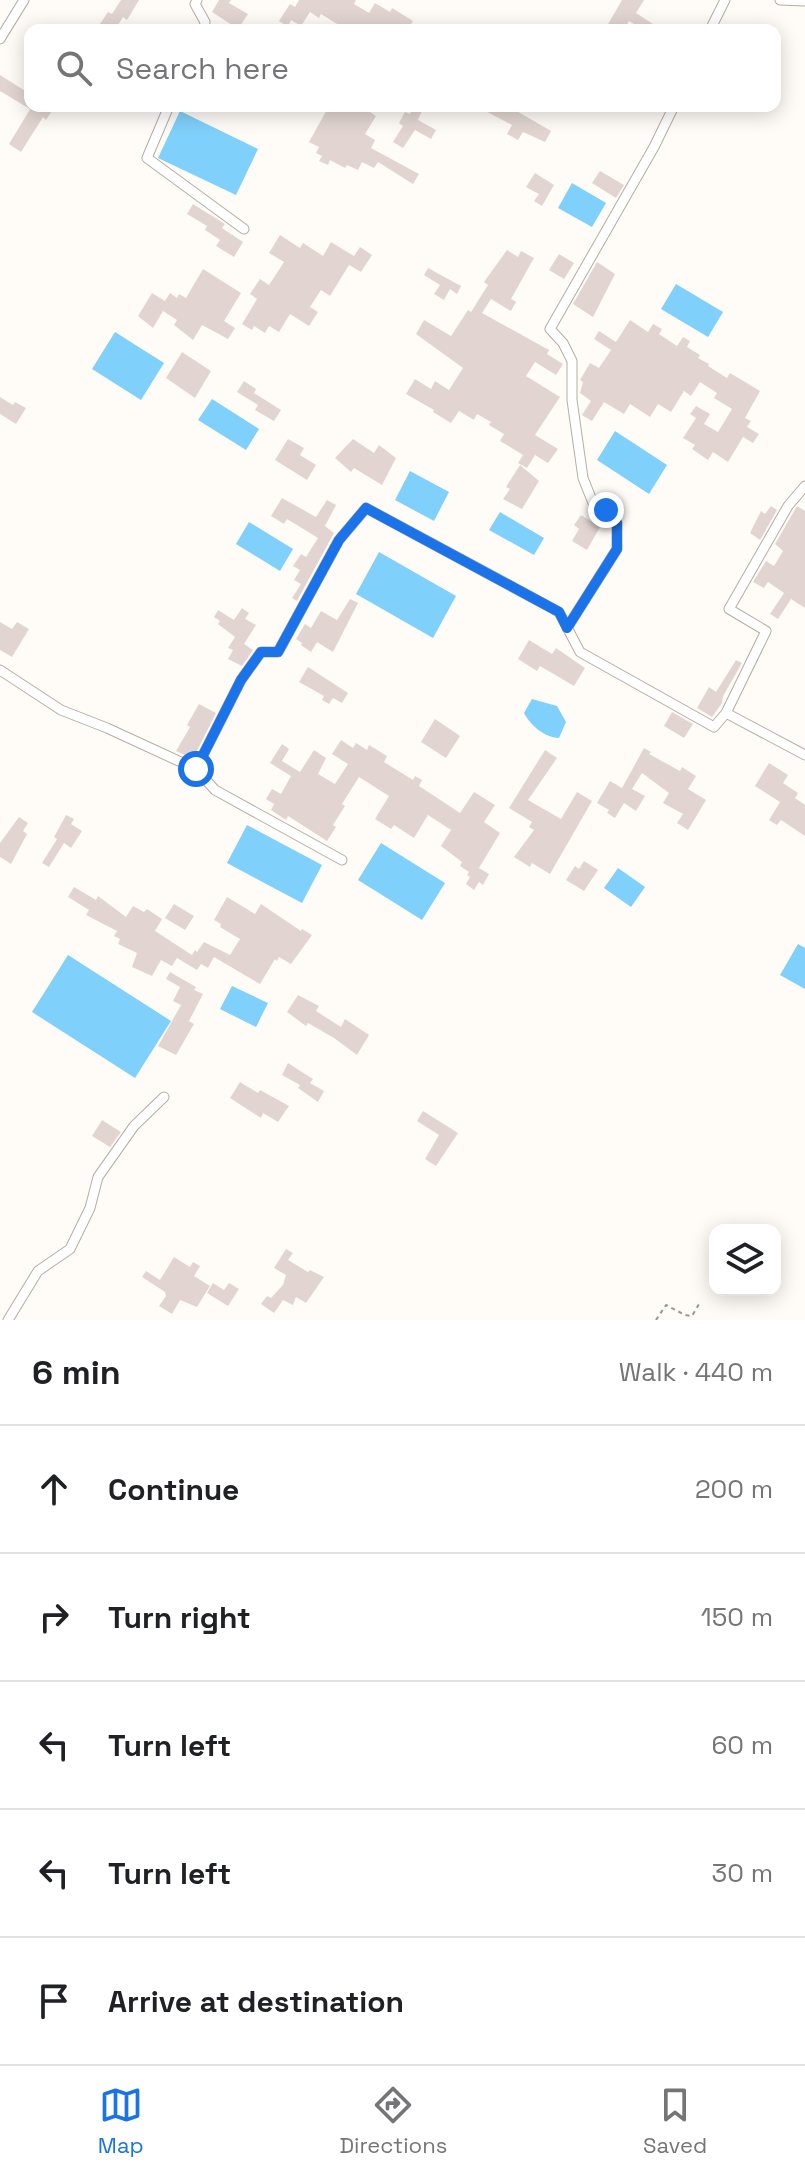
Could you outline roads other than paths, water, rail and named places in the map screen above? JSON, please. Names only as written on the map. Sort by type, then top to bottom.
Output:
[{"type":"street","points":[[0,39],[24,0]]},
{"type":"street","points":[[197,0],[195,4],[205,24]]},
{"type":"street","points":[[713,24],[725,0]]},
{"type":"street","points":[[780,0],[805,1]]},
{"type":"street","points":[[166,112],[147,158],[244,229]]},
{"type":"street","points":[[567,628],[617,549],[617,523],[606,510],[593,503],[583,478],[572,400],[572,361],[563,343],[550,329],[671,112]]},
{"type":"street","points":[[196,769],[241,680],[261,652],[278,652],[339,540],[366,508],[559,612],[580,652],[714,727],[726,713],[766,631],[729,609],[788,506],[805,486]]},
{"type":"street","points":[[0,670],[61,710],[196,769],[215,790],[342,860]]},
{"type":"street","points":[[726,713],[805,755]]},
{"type":"street","points":[[8,1320],[38,1271],[70,1249],[90,1208],[98,1177],[134,1126],[164,1097]]},
{"type":"water","points":[[180,112],[258,149],[236,195],[158,158]]},
{"type":"water","points":[[572,183],[606,203],[592,227],[558,208]]},
{"type":"water","points":[[676,284],[723,312],[708,337],[661,309]]},
{"type":"water","points":[[115,332],[164,363],[141,400],[92,369]]},
{"type":"water","points":[[212,399],[259,429],[246,450],[198,420]]},
{"type":"water","points":[[615,431],[667,465],[649,494],[597,460]]},
{"type":"water","points":[[410,471],[449,492],[434,521],[395,500]]},
{"type":"water","points":[[500,512],[544,538],[534,555],[489,530]]},
{"type":"water","points":[[249,522],[293,549],[280,571],[236,544]]},
{"type":"water","points":[[379,552],[456,596],[433,638],[356,594]]},
{"type":"water","points":[[532,699],[557,706],[566,722],[559,738],[543,733],[527,718],[524,713]]},
{"type":"water","points":[[247,825],[322,865],[302,903],[227,863]]},
{"type":"water","points":[[381,843],[445,883],[422,920],[358,880]]},
{"type":"water","points":[[618,868],[645,887],[631,907],[604,888]]},
{"type":"water","points":[[798,944],[805,948],[805,989],[780,975]]},
{"type":"water","points":[[68,955],[171,1021],[135,1078],[32,1012]]},
{"type":"water","points":[[232,986],[268,1003],[256,1027],[220,1009]]}]
